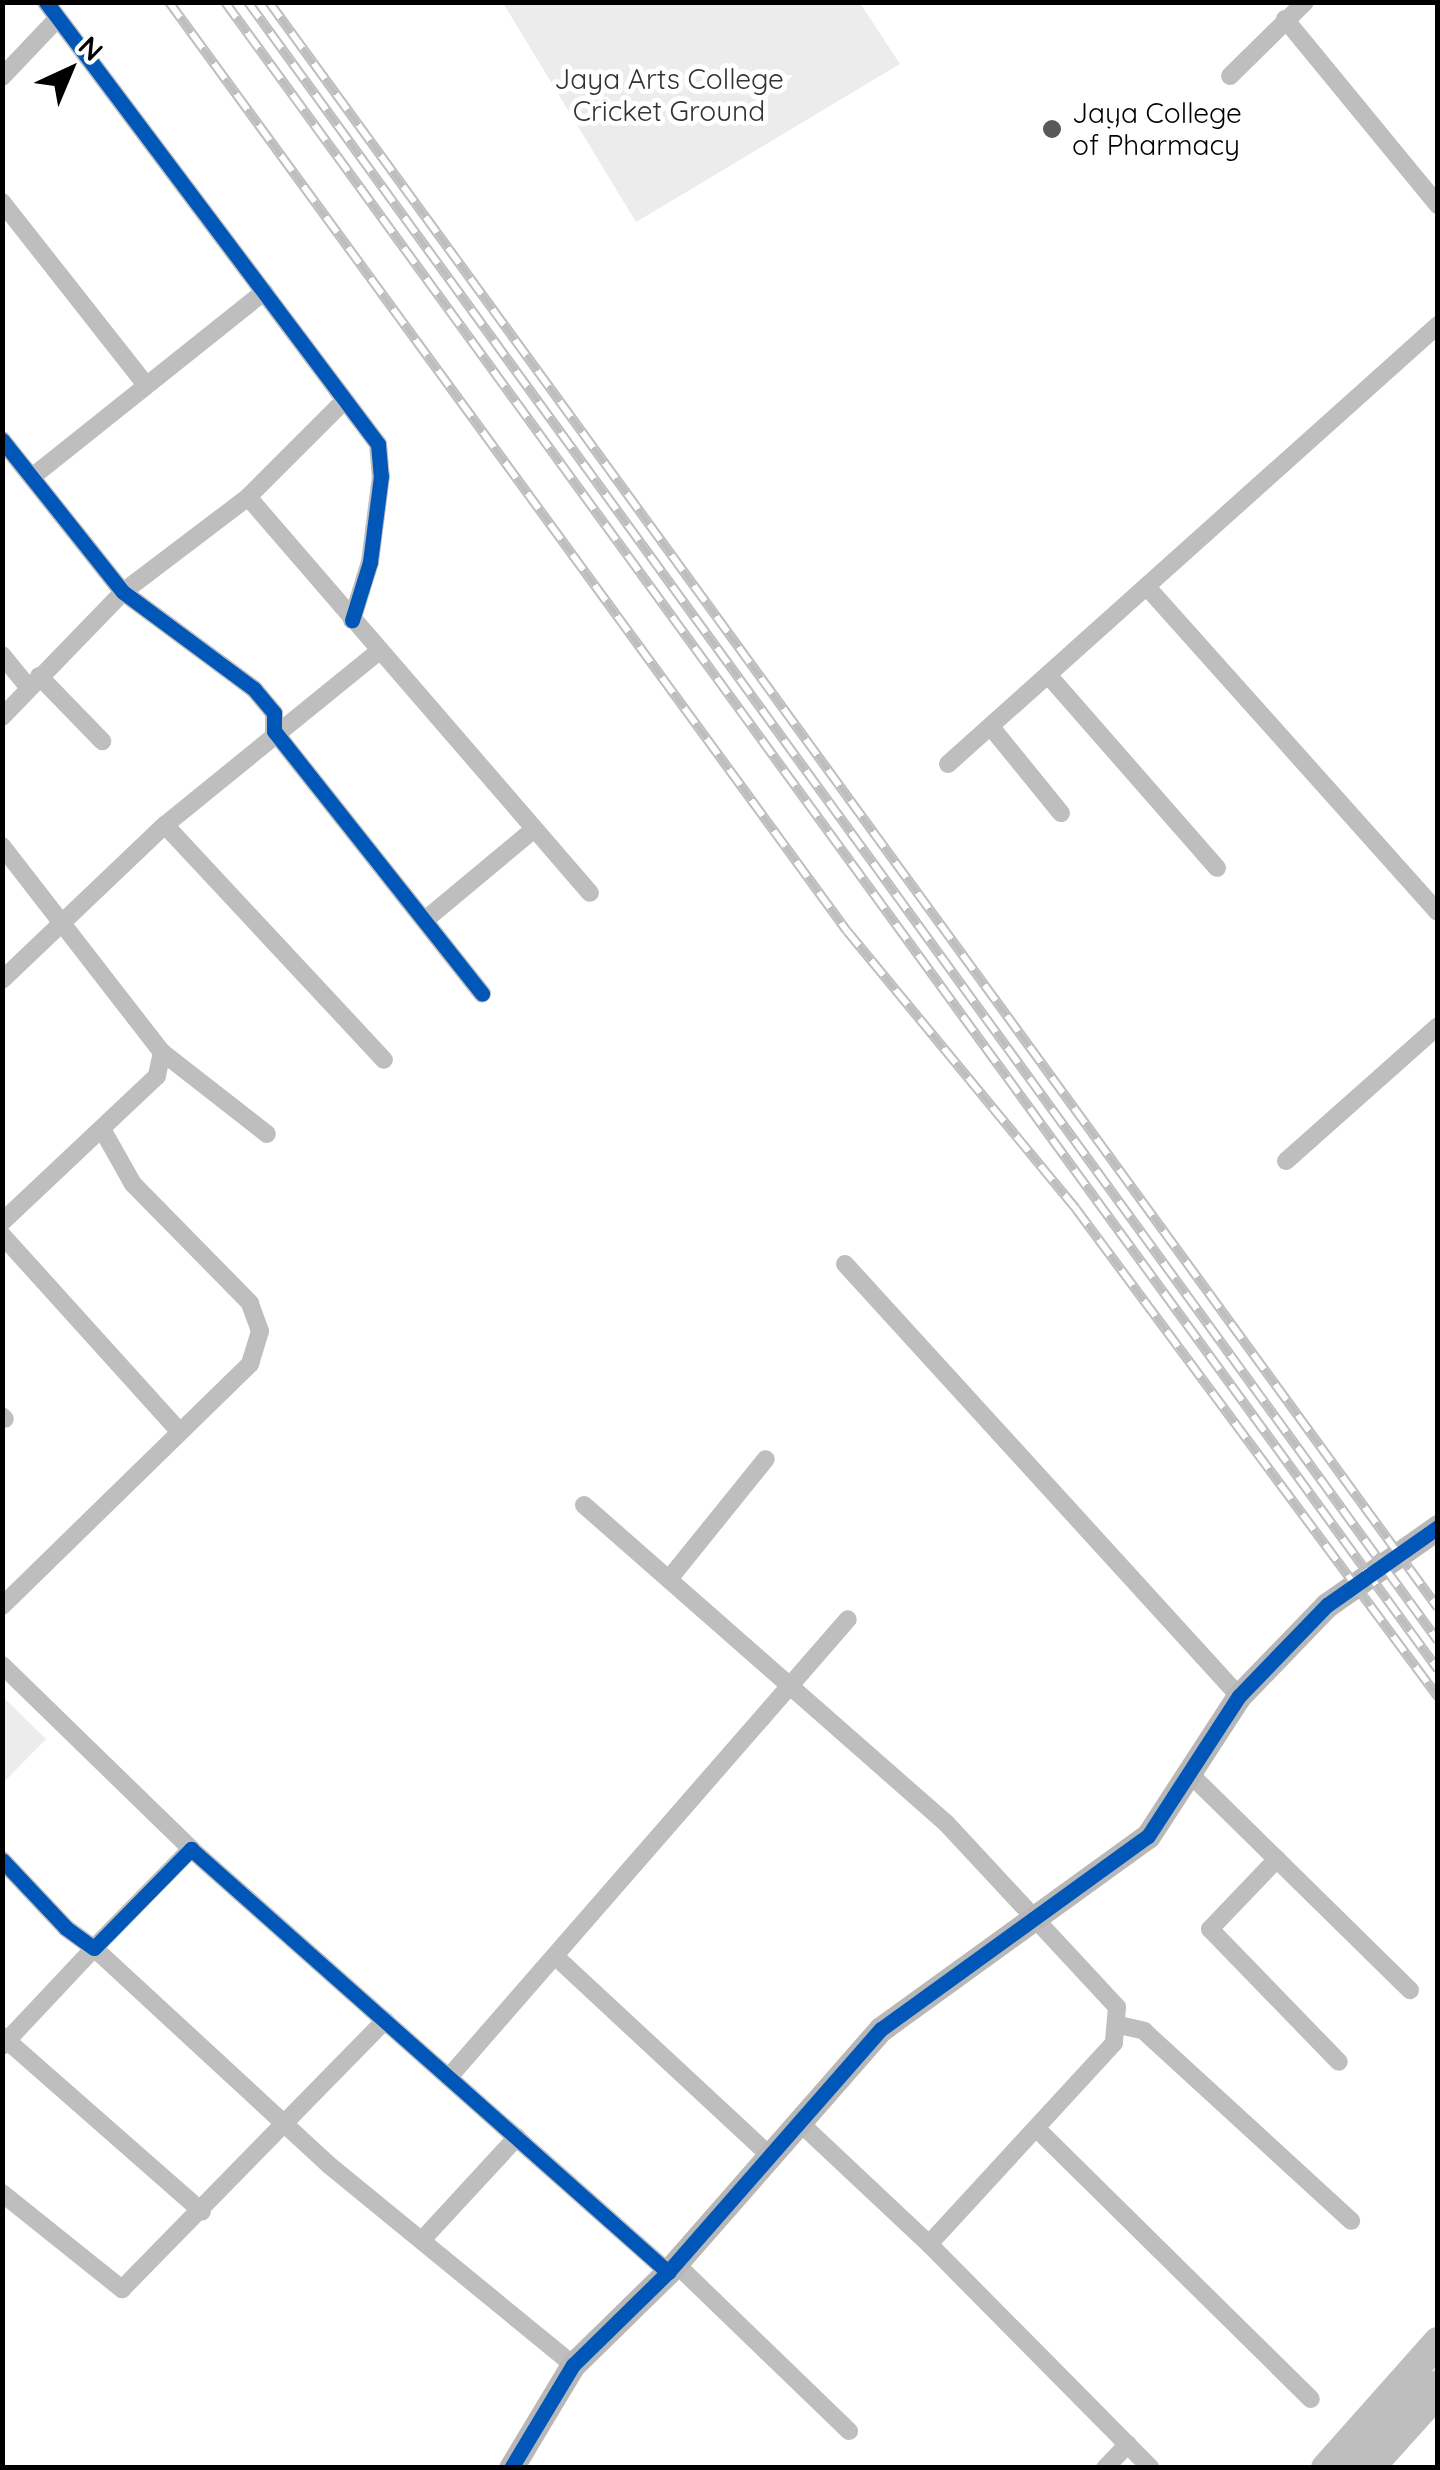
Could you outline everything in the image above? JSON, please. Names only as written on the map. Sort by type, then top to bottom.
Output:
[{"type":"highway","points":[[1365,2468],[1438,2387]]},
{"type":"main road","points":[[1326,2468],[1438,2342]]},
{"type":"street","points":[[46,2],[378,444],[381,476],[370,562],[352,620]]},
{"type":"street","points":[[1230,76],[1306,2]]},
{"type":"street","points":[[2,77],[57,19]]},
{"type":"street","points":[[1286,19],[1438,205]]},
{"type":"street","points":[[2,202],[146,385]]},
{"type":"street","points":[[32,477],[264,292]]},
{"type":"street","points":[[948,764],[1438,325]]},
{"type":"street","points":[[2,717],[123,592],[248,497],[345,400]]},
{"type":"street","points":[[2,440],[123,592],[254,689],[274,713],[274,731],[482,993]]},
{"type":"street","points":[[248,497],[590,894]]},
{"type":"street","points":[[1147,587],[1438,912]]},
{"type":"street","points":[[2,980],[63,917],[164,825],[274,731],[379,651]]},
{"type":"street","points":[[2,656],[102,741]]},
{"type":"street","points":[[1049,676],[1217,868]]},
{"type":"street","points":[[991,726],[1062,813]]},
{"type":"street","points":[[164,825],[384,1060]]},
{"type":"street","points":[[425,920],[532,830]]},
{"type":"street","points":[[2,846],[63,917],[162,1052],[267,1134]]},
{"type":"street","points":[[1286,1162],[1438,1026]]},
{"type":"street","points":[[2,1222],[157,1076],[162,1052]]},
{"type":"street","points":[[2,1606],[177,1429],[250,1364],[260,1331],[250,1303],[133,1184],[102,1128]]},
{"type":"street","points":[[2,1235],[177,1429]]},
{"type":"street","points":[[844,1264],[1239,1696]]},
{"type":"street","points":[[668,1579],[766,1458]]},
{"type":"street","points":[[584,1505],[946,1823],[1116,2007],[1119,2024],[1114,2043],[929,2244]]},
{"type":"street","points":[[511,2468],[573,2365],[672,2267],[881,2029],[1148,1836],[1192,1775],[1239,1696],[1327,1605],[1438,1527]]},
{"type":"street","points":[[449,2076],[848,1619]]},
{"type":"street","points":[[2,1666],[191,1849],[517,2137],[672,2267],[849,2431]]},
{"type":"street","points":[[1192,1775],[1410,1990]]},
{"type":"street","points":[[191,1849],[4,2041],[202,2212]]},
{"type":"street","points":[[1277,1859],[1210,1929],[1339,2062]]},
{"type":"street","points":[[2,1860],[286,2125],[573,2365]]},
{"type":"street","points":[[556,1957],[770,2156]]},
{"type":"street","points":[[2,2194],[122,2289],[202,2212],[385,2020]]},
{"type":"street","points":[[1119,2024],[1144,2031],[1351,2221]]},
{"type":"street","points":[[799,2122],[929,2244],[1152,2468]]},
{"type":"street","points":[[1036,2128],[1311,2399]]},
{"type":"street","points":[[422,2240],[517,2137]]},
{"type":"street","points":[[1104,2468],[1128,2444]]},
{"type":"green space","name":"Jaya Arts College Cricket Ground","points":[[503,3],[860,3],[900,64],[636,222]]},
{"type":"green space","points":[[2,1696],[46,1739],[3,1783],[2,1783]]},
{"type":"railway","points":[[169,2],[847,931],[1076,1209],[1438,1697]]},
{"type":"railway","points":[[225,2],[1438,1670]]},
{"type":"railway","points":[[248,2],[1438,1641]]},
{"type":"railway","points":[[269,2],[1438,1608]]},
{"type":"cycle path","points":[[46,2],[378,444],[381,476],[370,562],[352,620]]},
{"type":"cycle path","points":[[2,440],[123,592],[254,689],[274,713],[274,731],[482,993]]},
{"type":"cycle path","points":[[511,2468],[573,2365],[668,2272],[881,2029],[1148,1836],[1239,1696],[1327,1605],[1438,1527]]},
{"type":"cycle path","points":[[2,1860],[66,1928],[94,1948],[191,1849],[668,2272]]},
{"type":"place","name":"Jaya College of Pharmacy","points":[[1052,129]]}]
